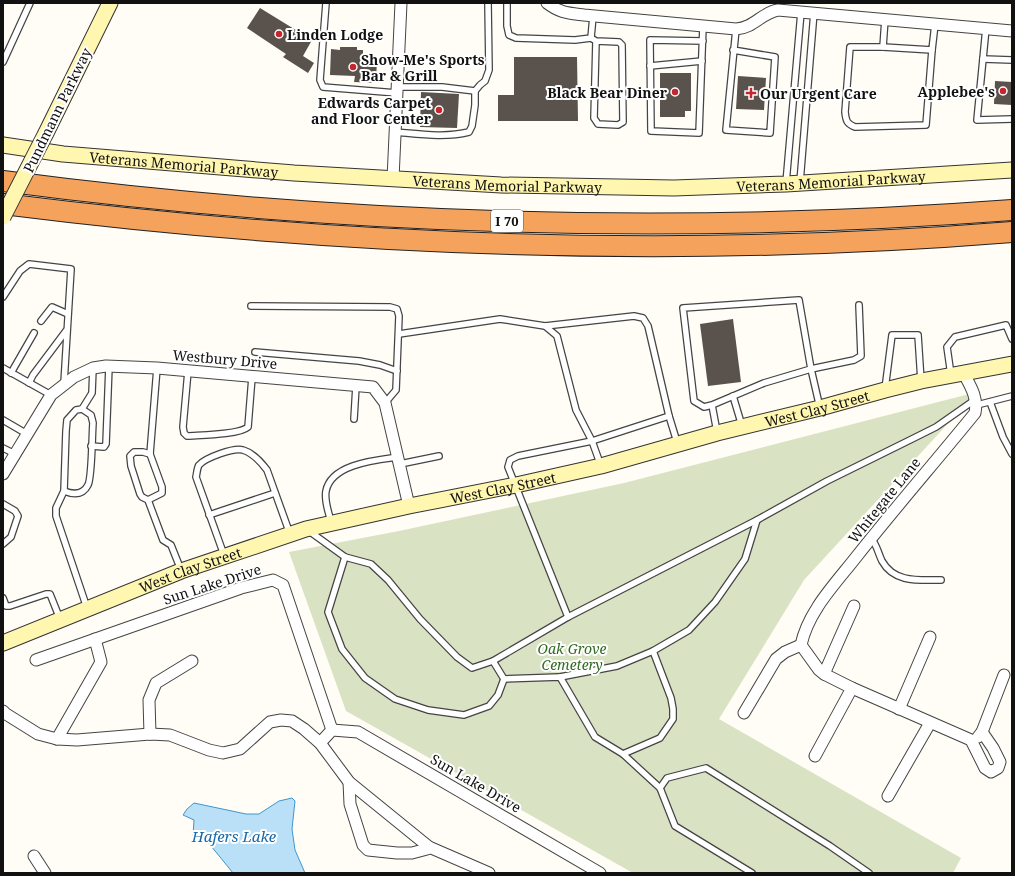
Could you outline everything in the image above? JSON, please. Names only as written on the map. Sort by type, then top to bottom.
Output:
[{"type":"highway","name":"I 70","points":[[3,180],[127,196],[262,208],[435,219],[636,223],[810,221],[1012,210]]},
{"type":"highway","name":"I 70","points":[[3,204],[124,218],[250,230],[499,244],[672,246],[781,244],[937,238],[1012,232]]},
{"type":"street","name":"Pundmann Parkway","points":[[3,217],[110,3]]},
{"type":"street","points":[[393,179],[401,3]]},
{"type":"street","points":[[553,5],[563,12],[593,16],[736,29],[749,26],[770,11],[778,10],[814,12],[1012,31]]},
{"type":"street","name":"Veterans Memorial Parkway","points":[[3,145],[63,154],[294,173],[501,185],[674,188],[793,183],[1012,170]]},
{"type":"street","name":"West Clay Street","points":[[3,643],[181,571],[224,555],[306,529],[601,466],[717,433],[820,408],[920,381],[1012,364]]},
{"type":"street","name":"Westbury Drive","points":[[3,474],[51,395],[64,383],[93,368],[109,366],[157,368],[373,388],[385,403],[409,506]]},
{"type":"street","points":[[957,375],[976,402]]},
{"type":"street","name":"Whitegate Lane","points":[[801,645],[810,619],[825,597],[871,538],[975,413],[976,402]]},
{"type":"street","name":"Sun Lake Drive","points":[[36,660],[241,588],[273,580],[283,585],[332,730],[358,732],[600,873]]},
{"type":"street","points":[[824,674],[854,606]]},
{"type":"street","points":[[899,709],[930,637]]},
{"type":"street","points":[[57,739],[101,662],[95,639]]},
{"type":"street","points":[[744,713],[776,659],[786,652],[801,645],[819,670],[824,674],[852,688],[971,740],[978,738],[982,732],[1004,675]]},
{"type":"street","points":[[150,734],[148,700],[156,683],[192,661]]},
{"type":"street","points":[[815,756],[852,688]]},
{"type":"street","points":[[3,711],[38,734],[57,739],[77,740],[150,734],[170,735],[209,750],[223,753],[240,749],[270,722],[281,720],[292,721],[320,743],[349,782],[429,847],[488,873]]},
{"type":"street","points":[[888,796],[930,723]]},
{"type":"street","points":[[320,743],[332,730]]},
{"type":"street","points":[[971,740],[985,768],[991,772],[998,768],[1000,762],[994,748],[982,732]]},
{"type":"street","points":[[349,782],[350,804],[363,845],[368,850],[389,853],[412,853],[427,849],[429,847]]},
{"type":"street","points":[[34,856],[45,873]]},
{"type":"lane","points":[[3,62],[30,3]]},
{"type":"lane","points":[[326,3],[320,80],[323,87],[397,90],[442,87],[475,91]]},
{"type":"lane","points":[[395,132],[433,135],[460,134],[469,132],[472,126],[475,91],[485,81],[489,70],[488,3]]},
{"type":"lane","points":[[507,3],[507,26],[510,35],[516,38],[594,40],[619,42],[622,45],[623,122],[618,125],[598,124],[594,118],[594,40],[593,16]]},
{"type":"lane","points":[[793,183],[801,11]]},
{"type":"lane","points":[[793,183],[814,12]]},
{"type":"lane","points":[[882,47],[885,19]]},
{"type":"lane","points":[[932,50],[850,47],[845,112],[845,119],[849,124],[855,127],[926,125],[935,23]]},
{"type":"lane","points":[[703,25],[703,41],[699,133],[651,131],[650,40],[703,41]]},
{"type":"lane","points":[[986,28],[977,120],[1012,119]]},
{"type":"lane","points":[[733,50],[775,57],[770,133],[726,130],[733,50],[736,29]]},
{"type":"lane","points":[[983,59],[1012,60]]},
{"type":"lane","points":[[650,66],[702,61]]},
{"type":"lane","points":[[3,297],[20,270],[29,264],[71,269],[64,383]]},
{"type":"lane","points":[[820,408],[811,369],[798,300],[683,308],[694,401],[704,407],[712,405],[764,382],[811,369],[854,360],[861,356],[860,305]]},
{"type":"lane","points":[[251,306],[390,307],[397,309],[399,316],[399,334],[396,390],[385,403]]},
{"type":"lane","points":[[42,321],[52,307],[68,314]]},
{"type":"lane","points":[[399,334],[500,319],[545,326],[634,316],[643,318],[648,326],[669,416],[678,445]]},
{"type":"lane","points":[[957,375],[947,346],[955,337],[1006,325],[1012,339]]},
{"type":"lane","points":[[545,326],[557,336],[576,410],[592,440],[601,466]]},
{"type":"lane","points":[[29,383],[33,375],[67,331]]},
{"type":"lane","points":[[11,373],[34,333]]},
{"type":"lane","points":[[885,390],[892,335],[918,335],[920,381]]},
{"type":"lane","points":[[255,352],[359,361],[380,365],[397,371]]},
{"type":"lane","points":[[92,446],[104,447],[106,444],[109,366]]},
{"type":"lane","points":[[3,368],[51,395]]},
{"type":"lane","points":[[87,608],[56,516],[56,508],[64,491],[67,420],[76,410],[82,408],[92,393],[93,368]]},
{"type":"lane","points":[[148,500],[162,493],[162,487],[150,454],[157,368]]},
{"type":"lane","points":[[188,371],[183,426],[184,433],[187,436],[245,430],[248,427],[252,377]]},
{"type":"lane","points":[[354,419],[356,386]]},
{"type":"lane","points":[[733,396],[742,427]]},
{"type":"lane","points":[[306,529],[345,557],[371,564],[388,580],[420,619],[457,657],[472,668],[493,661],[568,617],[757,520],[827,481],[936,427],[976,402],[990,402],[1012,396]]},
{"type":"lane","points":[[990,402],[1003,437],[1012,454]]},
{"type":"lane","points":[[712,405],[717,433]]},
{"type":"lane","points":[[64,491],[71,494],[78,494],[90,483],[92,418],[88,412],[82,408]]},
{"type":"lane","points":[[568,617],[508,467],[510,460],[518,456],[592,440],[669,416]]},
{"type":"lane","points":[[3,420],[27,434]]},
{"type":"lane","points":[[3,448],[15,454]]},
{"type":"lane","points":[[224,555],[196,477],[198,466],[203,461],[233,450],[241,449],[248,452],[260,461],[267,470],[290,534]]},
{"type":"lane","points":[[150,454],[134,452],[130,456],[131,466],[140,494],[148,500],[161,536],[163,540],[171,545],[181,571]]},
{"type":"lane","points":[[331,523],[326,492],[330,482],[348,467],[364,462],[399,461],[439,456]]},
{"type":"lane","points":[[209,515],[275,493]]},
{"type":"lane","points":[[3,504],[15,511],[18,516],[11,538],[3,544]]},
{"type":"lane","points":[[504,679],[560,677],[617,666],[653,651],[689,630],[715,602],[744,560],[757,520]]},
{"type":"lane","points":[[871,538],[876,544],[884,565],[898,577],[919,580],[941,580]]},
{"type":"lane","points":[[345,557],[328,612],[342,649],[365,678],[395,698],[428,710],[464,715],[489,706],[498,695],[504,679]]},
{"type":"lane","points":[[3,598],[6,606],[10,606],[50,594],[60,619]]},
{"type":"lane","points":[[623,754],[660,738],[673,719],[671,698],[653,651]]},
{"type":"lane","points":[[493,661],[504,679]]},
{"type":"lane","points":[[560,677],[596,737],[623,754],[660,788],[675,826],[752,873]]},
{"type":"lane","points":[[660,788],[668,778],[706,768],[830,846],[869,873]]},
{"type":"green space","name":"Oak Grove Cemetery","points":[[977,392],[804,580],[719,719],[961,858],[953,873],[633,873],[346,711],[289,552],[399,531],[624,483]]},
{"type":"water","name":"Hafers Lake","points":[[292,798],[295,801],[292,829],[295,850],[305,873],[233,873],[207,841],[193,836],[194,820],[183,815],[194,803],[246,814],[259,814],[279,801]]},
{"type":"building","name":"Linden Lodge","points":[[260,8],[312,40],[303,56],[314,63],[308,73],[283,57],[286,54],[247,28]]},
{"type":"building","name":"Show-Me's Sports Bar & Grill","points":[[340,47],[357,47],[357,50],[363,50],[363,58],[377,58],[376,83],[354,82],[355,76],[330,75],[331,49],[340,50]]},
{"type":"building","points":[[514,57],[577,57],[578,121],[498,121],[498,95],[514,95]]},
{"type":"building","name":"Black Bear Diner","points":[[660,73],[691,73],[691,111],[685,111],[685,117],[660,117]]},
{"type":"building","name":"Our Urgent Care","points":[[738,76],[766,78],[764,110],[736,109]]},
{"type":"building","name":"Applebee's","points":[[995,81],[1012,82],[1012,105],[994,104]]},
{"type":"building","name":"Edwards Carpet and Floor Center","points":[[421,92],[459,94],[457,128],[420,127]]},
{"type":"building","points":[[733,319],[741,382],[708,386],[700,324]]},
{"type":"place","name":"Linden Lodge","points":[[279,34]]},
{"type":"place","name":"Show-Me's Sports Bar & Grill","points":[[353,67]]},
{"type":"place","name":"Applebee's","points":[[1003,91]]},
{"type":"place","name":"Black Bear Diner","points":[[675,92]]},
{"type":"place","name":"Our Urgent Care","points":[[751,93]]},
{"type":"place","name":"Edwards Carpet and Floor Center","points":[[439,110]]}]
